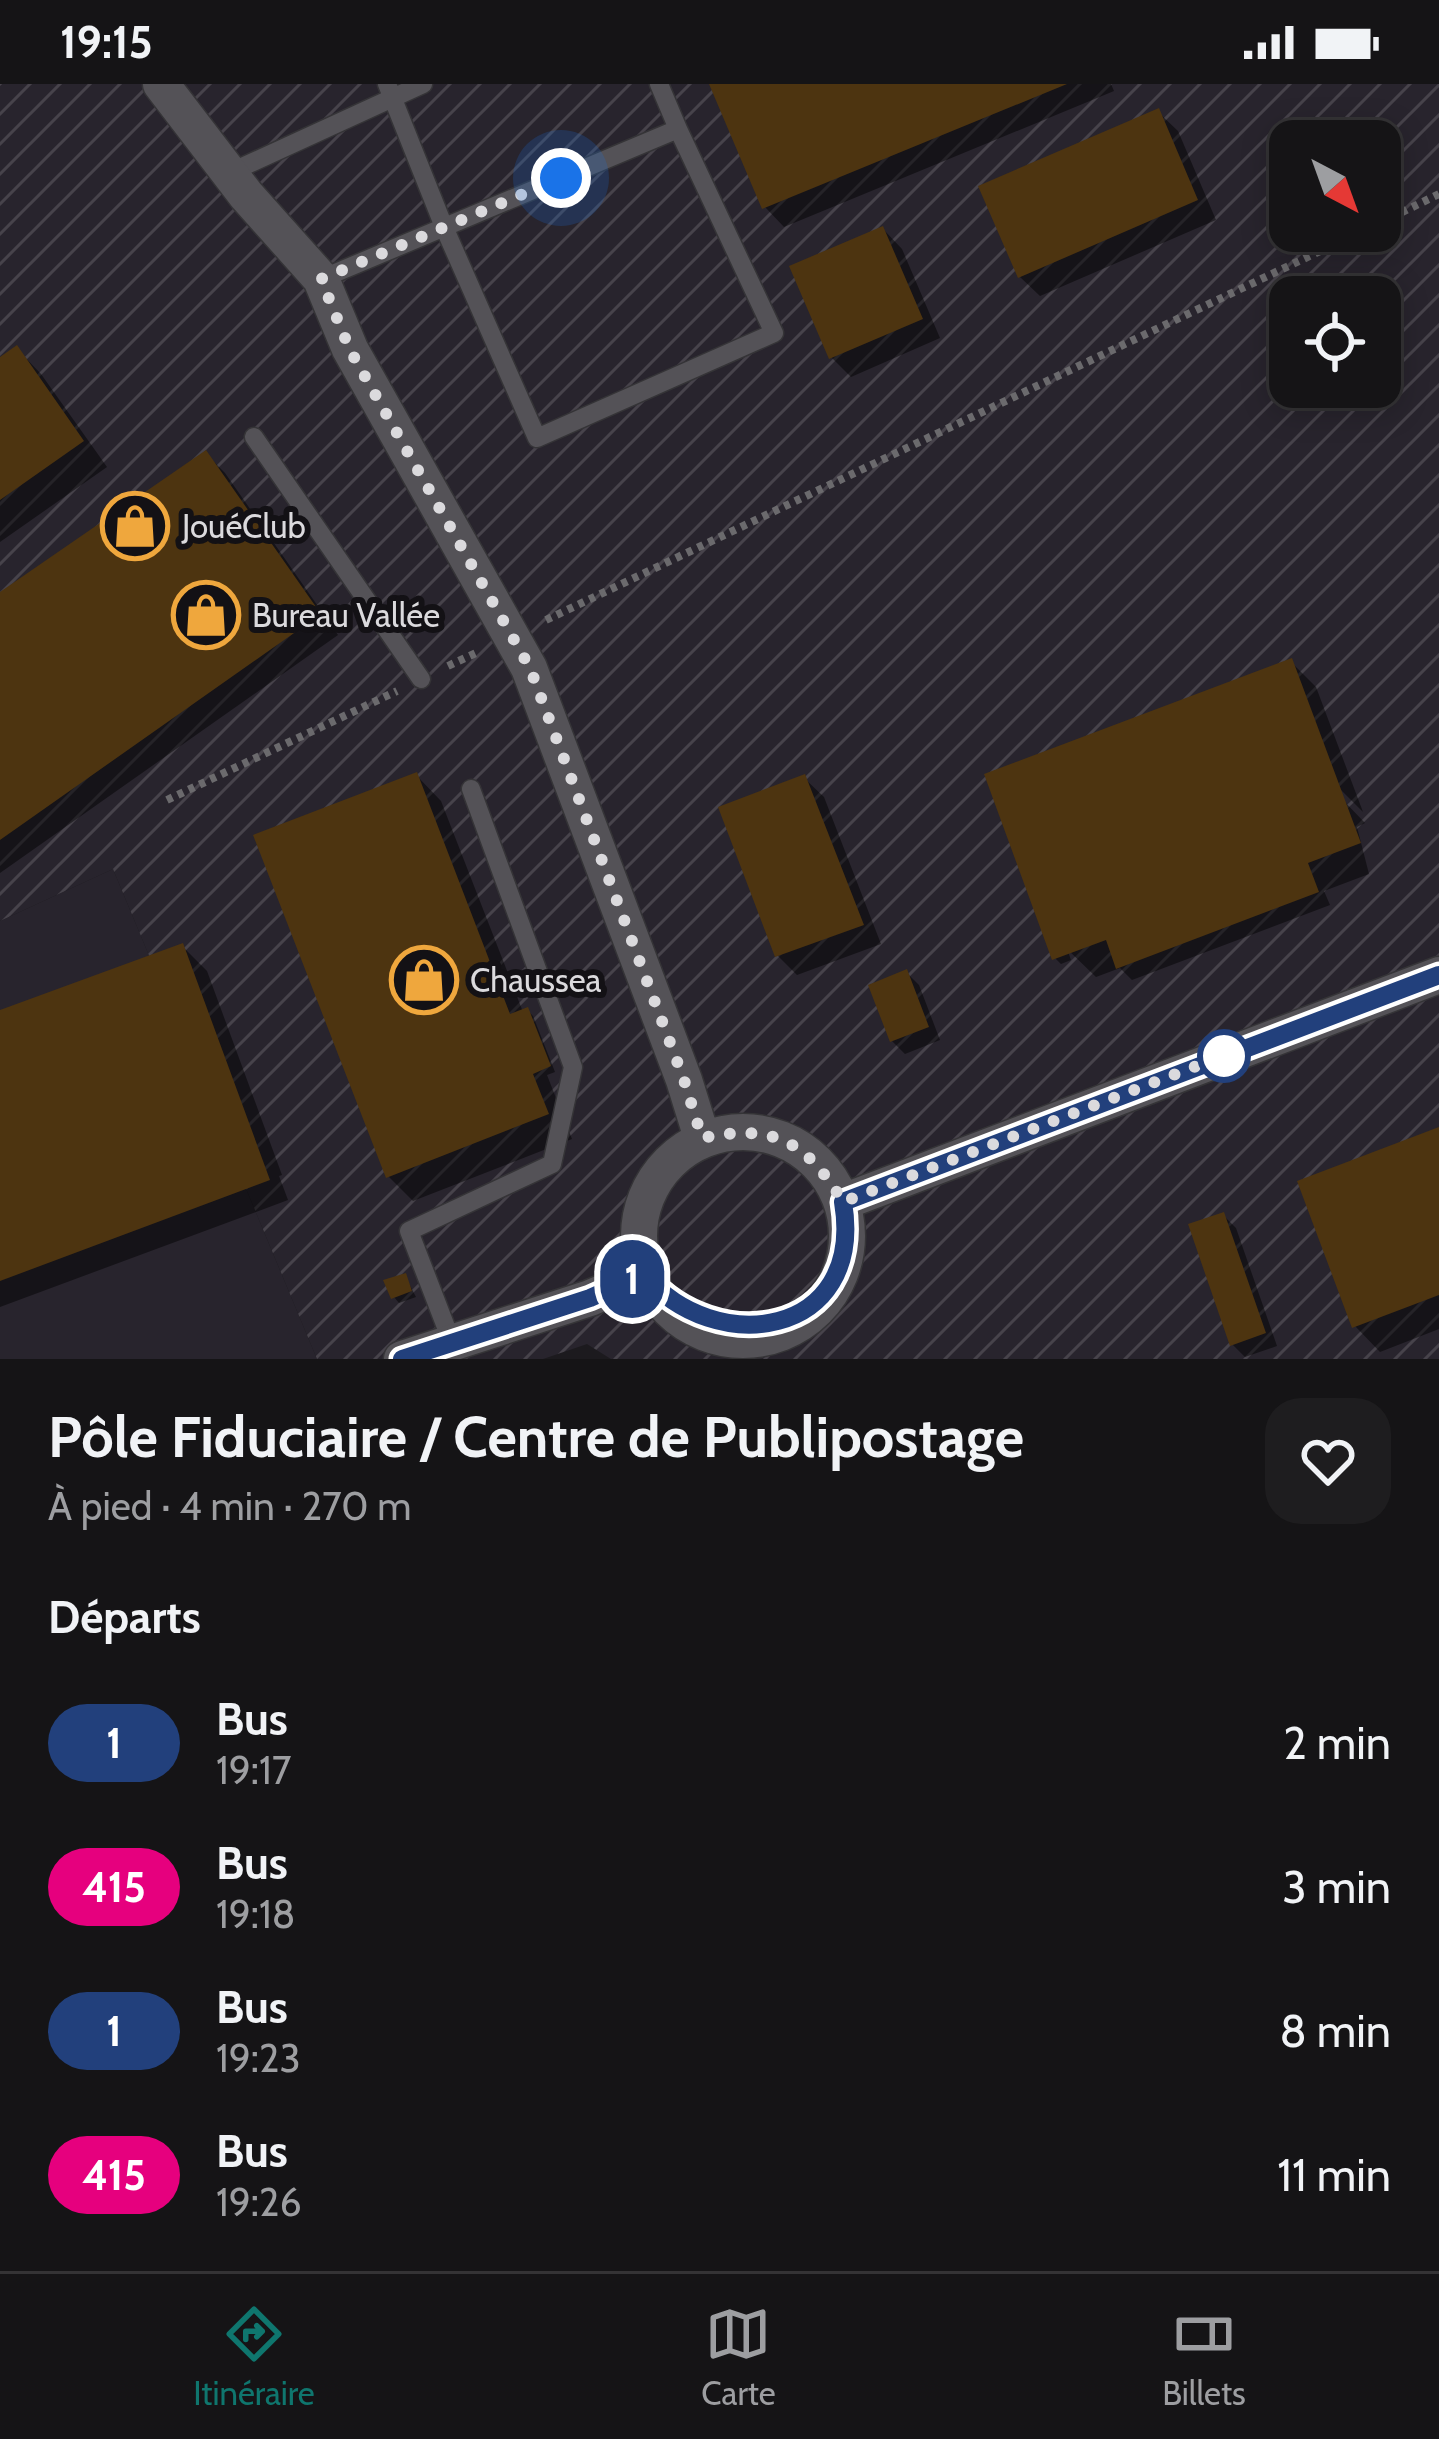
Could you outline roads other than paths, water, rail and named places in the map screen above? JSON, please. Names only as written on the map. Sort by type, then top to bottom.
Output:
[{"type":"street","points":[[161,84],[229,173],[321,279],[350,350],[530,668],[702,1138]]},
{"type":"street","points":[[843,1202],[1439,975]]},
{"type":"street","points":[[760,1133],[793,1144],[820,1165],[843,1202],[844,1262],[830,1293],[787,1346],[710,1336],[680,1320],[644,1274],[638,1229],[646,1195],[665,1166],[702,1138],[760,1133]]},
{"type":"street","points":[[402,1359],[590,1298],[644,1274]]},
{"type":"lane","points":[[229,173],[390,91],[423,84]]},
{"type":"lane","points":[[390,91],[537,438],[773,333],[659,84]]},
{"type":"lane","points":[[321,279],[678,129]]},
{"type":"lane","points":[[254,437],[422,679]]},
{"type":"lane","points":[[451,1340],[409,1231],[552,1165],[573,1067],[471,789]]},
{"type":"place","name":"JouéClub","points":[[135,526]]},
{"type":"place","name":"Bureau Vallée","points":[[206,615]]},
{"type":"place","name":"Chaussea","points":[[424,980]]}]
